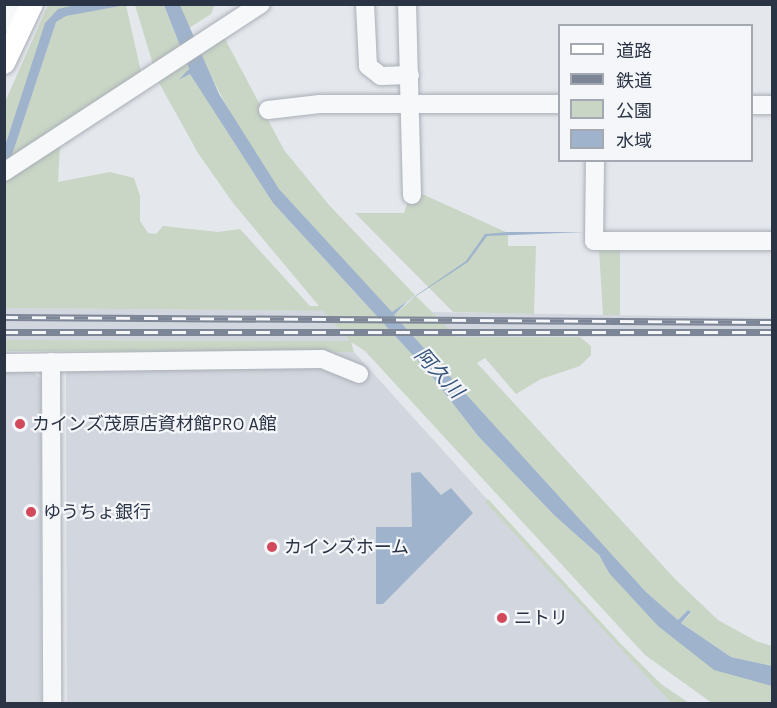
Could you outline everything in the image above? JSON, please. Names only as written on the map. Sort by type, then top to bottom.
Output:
[{"type":"main road","points":[[4,63],[32,4]]},
{"type":"street","points":[[4,172],[261,4]]},
{"type":"street","points":[[365,4],[368,66],[381,76],[410,75]]},
{"type":"street","points":[[407,4],[412,105],[412,195]]},
{"type":"street","points":[[268,110],[301,105],[558,104]]},
{"type":"street","points":[[753,105],[772,105]]},
{"type":"street","points":[[595,162],[594,241],[772,241]]},
{"type":"street","points":[[4,363],[322,359],[359,374]]},
{"type":"street","points":[[51,362],[52,704]]},
{"type":"shaded area","points":[[5,308],[323,311],[350,341],[5,340]]},
{"type":"shaded area","points":[[432,312],[772,318],[772,336],[457,337]]},
{"type":"shaded area","points":[[305,351],[354,352],[671,703],[67,703],[66,371],[179,368]],"holes":[[[412,473],[441,496],[376,604],[412,527]]]},
{"type":"shaded area","points":[[4,371],[32,371],[41,379],[41,703],[5,703]]},
{"type":"green space","points":[[48,5],[126,5],[141,72],[5,161],[5,102]]},
{"type":"green space","points":[[135,5],[164,5],[189,70],[178,79],[190,73],[273,203],[430,374],[478,436],[555,516],[599,555],[609,573],[757,680],[772,686],[772,703],[712,703],[645,655],[365,351],[351,342],[354,352],[5,351],[5,340],[350,341],[323,311],[5,308],[5,181],[60,146],[58,182],[110,172],[134,178],[140,196],[140,221],[148,233],[156,234],[163,226],[218,232],[240,229],[310,306],[319,306],[233,203],[198,153],[158,81]]},
{"type":"green space","points":[[180,5],[213,5],[214,7],[211,14],[189,28]]},
{"type":"green space","points":[[224,37],[284,150],[329,205],[415,295],[392,313],[279,189],[241,134],[199,53]]},
{"type":"green space","points":[[420,193],[508,233],[508,246],[536,246],[534,314],[453,312],[355,213],[404,213],[410,195]]},
{"type":"green space","points":[[620,247],[620,315],[603,315],[599,249]]},
{"type":"green space","points":[[416,296],[457,337],[580,337],[591,346],[591,355],[580,366],[541,379],[516,394],[485,358],[477,363],[676,580],[718,620],[756,641],[772,646],[772,666],[731,657],[681,623],[691,613],[688,610],[678,620],[646,592],[394,315]]},
{"type":"green space","points":[[488,499],[620,643],[661,684],[689,703],[671,703],[485,502]]},
{"type":"water","points":[[76,5],[120,6],[66,16],[56,22],[5,176],[5,146],[45,23],[58,9]]},
{"type":"water","name":"阿久川","points":[[164,5],[180,5],[219,94],[279,189],[392,312],[466,261],[485,234],[585,232],[487,236],[468,262],[407,302],[394,315],[646,592],[678,620],[688,610],[691,612],[681,623],[731,657],[772,666],[772,686],[714,670],[658,626],[609,573],[599,555],[555,516],[478,436],[430,374],[273,203],[190,74],[178,80],[189,69]]},
{"type":"water","points":[[420,472],[441,495],[451,488],[473,513],[383,604],[376,604],[376,527],[412,527],[411,473]]},
{"type":"railway","points":[[4,317],[772,322]]},
{"type":"railway","points":[[4,332],[772,332]]},
{"type":"place","name":"カインズ茂原店資材館PRO A館","points":[[20,424]]},
{"type":"place","name":"ゆうちょ銀行","points":[[31,512]]},
{"type":"place","name":"カインズホーム","points":[[272,547]]},
{"type":"place","name":"ニトリ","points":[[502,618]]}]
